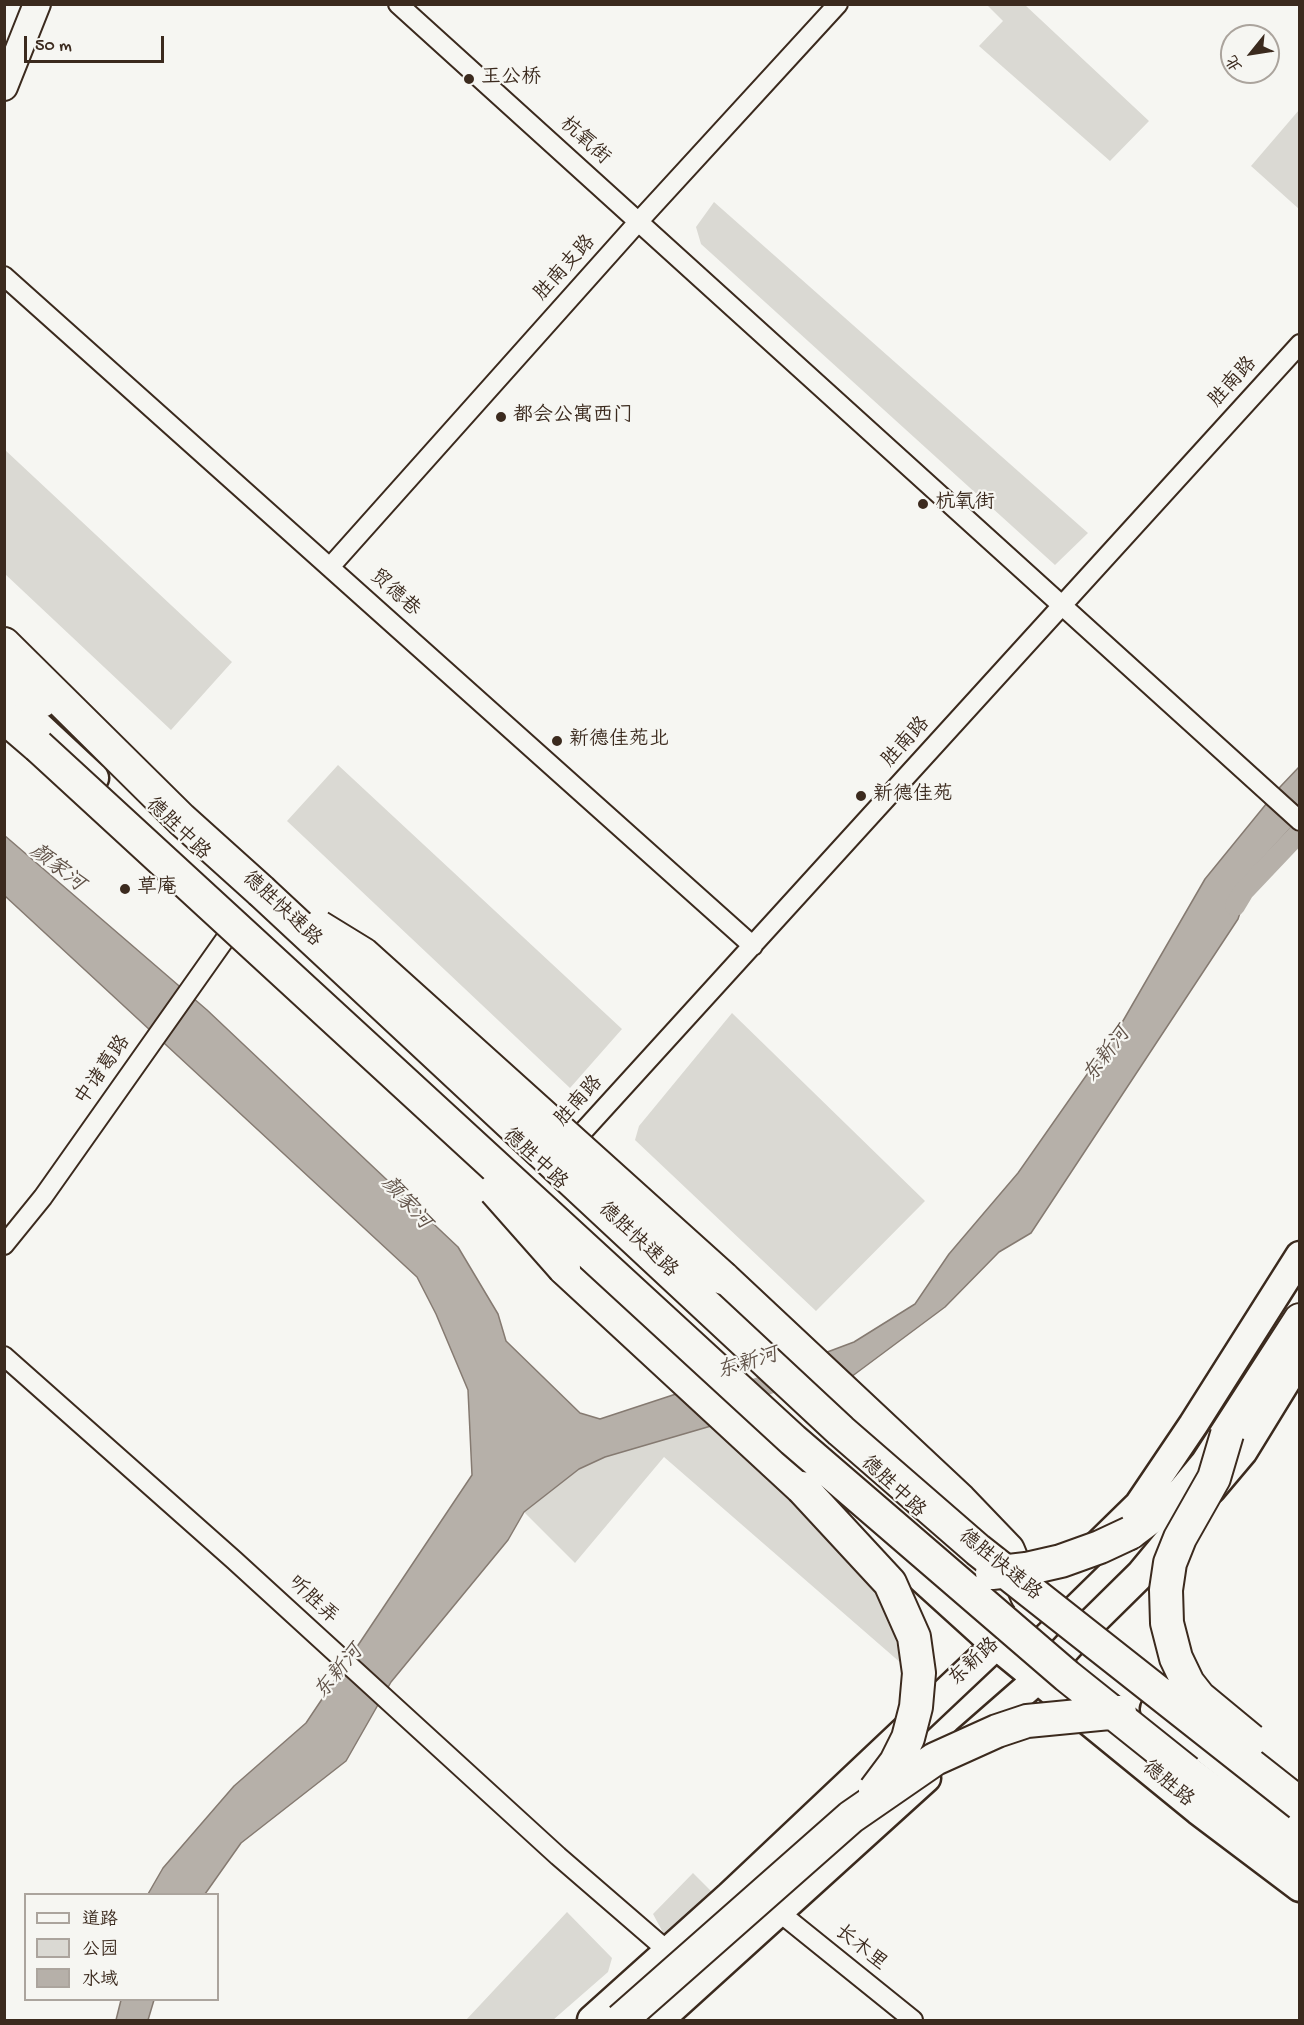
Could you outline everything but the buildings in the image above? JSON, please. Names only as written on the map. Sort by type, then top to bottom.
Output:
[{"type":"highway","name":"德胜快速路","points":[[4,644],[182,819],[841,1431],[978,1550],[1299,1804]]},
{"type":"highway","name":"德胜快速路","points":[[4,717],[793,1440],[934,1564],[1104,1706],[1299,1857]]},
{"type":"highway","points":[[261,891],[363,954],[723,1278],[960,1500],[1008,1550],[1032,1608]]},
{"type":"highway","points":[[388,1067],[564,1268],[802,1488],[869,1557],[890,1583],[903,1606],[915,1646],[919,1673],[916,1707],[908,1738],[885,1779],[851,1817]]},
{"type":"highway","points":[[802,1488],[836,1511],[900,1545],[954,1568],[993,1573],[1026,1569],[1100,1547],[1146,1522],[1183,1493],[1227,1434],[1299,1320]]},
{"type":"highway","points":[[1227,1434],[1214,1478],[1180,1538],[1170,1563],[1166,1590],[1167,1623],[1176,1658],[1199,1697],[1266,1752],[1289,1776]]},
{"type":"highway","points":[[621,2020],[851,1817],[935,1759],[997,1731],[1027,1721],[1056,1716],[1115,1711],[1161,1721],[1289,1776]]},
{"type":"main road","points":[[4,87],[37,4]]},
{"type":"main road","name":"德胜中路","points":[[4,668],[251,900],[938,1530],[1072,1641]]},
{"type":"main road","name":"德胜中路","points":[[4,694],[50,734],[238,921],[394,1094],[996,1646],[1039,1678]]},
{"type":"main road","name":"东新路","points":[[592,2020],[669,1952],[996,1646],[1139,1504],[1193,1425],[1299,1256]]},
{"type":"main road","points":[[659,2020],[1039,1678],[1072,1641],[1141,1574],[1243,1451],[1299,1358]]},
{"type":"main road","points":[[1072,1641],[1254,1790],[1299,1823]]},
{"type":"main road","name":"德胜路","points":[[1039,1678],[1198,1810],[1299,1887]]},
{"type":"street","name":"杭氧街","points":[[398,4],[1299,821]]},
{"type":"street","name":"胜南支路","points":[[330,567],[639,221],[838,4]]},
{"type":"street","name":"贸德巷","points":[[4,276],[753,946]]},
{"type":"street","name":"胜南路","points":[[547,1172],[1299,344]]},
{"type":"street","name":"中诸葛路","points":[[4,1245],[43,1197],[238,921]]},
{"type":"street","name":"听胜弄","points":[[4,1356],[404,1717],[669,1952]]},
{"type":"street","name":"长木里","points":[[778,1912],[913,2020]]},
{"type":"green space","points":[[987,5],[1025,5],[1149,121],[1110,161],[979,46],[1003,21]]},
{"type":"green space","points":[[1299,110],[1299,209],[1251,166]]},
{"type":"green space","points":[[714,202],[1088,533],[1055,565],[701,244],[696,227]]},
{"type":"green space","points":[[4,449],[232,662],[171,730],[5,574]]},
{"type":"green space","points":[[338,765],[622,1029],[570,1088],[287,821]]},
{"type":"green space","points":[[732,1013],[925,1201],[816,1311],[635,1140],[639,1126]]},
{"type":"green space","points":[[711,1426],[856,1563],[877,1591],[890,1619],[902,1664],[664,1457],[575,1563],[524,1512],[579,1469],[605,1457]]},
{"type":"green space","points":[[693,1873],[715,1895],[666,1938],[653,1914]]},
{"type":"green space","points":[[567,1912],[612,1958],[608,1972],[553,2020],[466,2020]]},
{"type":"water","points":[[1299,767],[1299,819],[1255,867],[1238,919],[1031,1233],[999,1252],[945,1307],[847,1380],[822,1354],[854,1342],[915,1304],[949,1254],[1018,1173],[1116,1033],[1205,879]]},
{"type":"water","name":"颜家河","points":[[4,835],[207,1010],[458,1247],[498,1314],[506,1341],[580,1413],[600,1419],[676,1394],[711,1426],[605,1457],[579,1469],[524,1512],[508,1540],[391,1682],[346,1761],[241,1843],[206,1893],[149,1893],[163,1868],[234,1786],[306,1723],[472,1475],[468,1390],[436,1314],[417,1277],[5,896]]},
{"type":"water","points":[[121,2001],[154,2001],[148,2020],[116,2020]]},
{"type":"waterway","name":"东新河","points":[[1235,906],[1244,891],[1300,832]]},
{"type":"waterway","name":"东新河","points":[[734,1395],[792,1377]]},
{"type":"place","name":"王公桥","points":[[469,79]]},
{"type":"place","name":"都会公寓西门","points":[[501,417]]},
{"type":"place","name":"杭氧街","points":[[923,504]]},
{"type":"place","name":"新德佳苑北","points":[[557,741]]},
{"type":"place","name":"新德佳苑","points":[[861,796]]},
{"type":"place","name":"草庵","points":[[125,889]]}]
